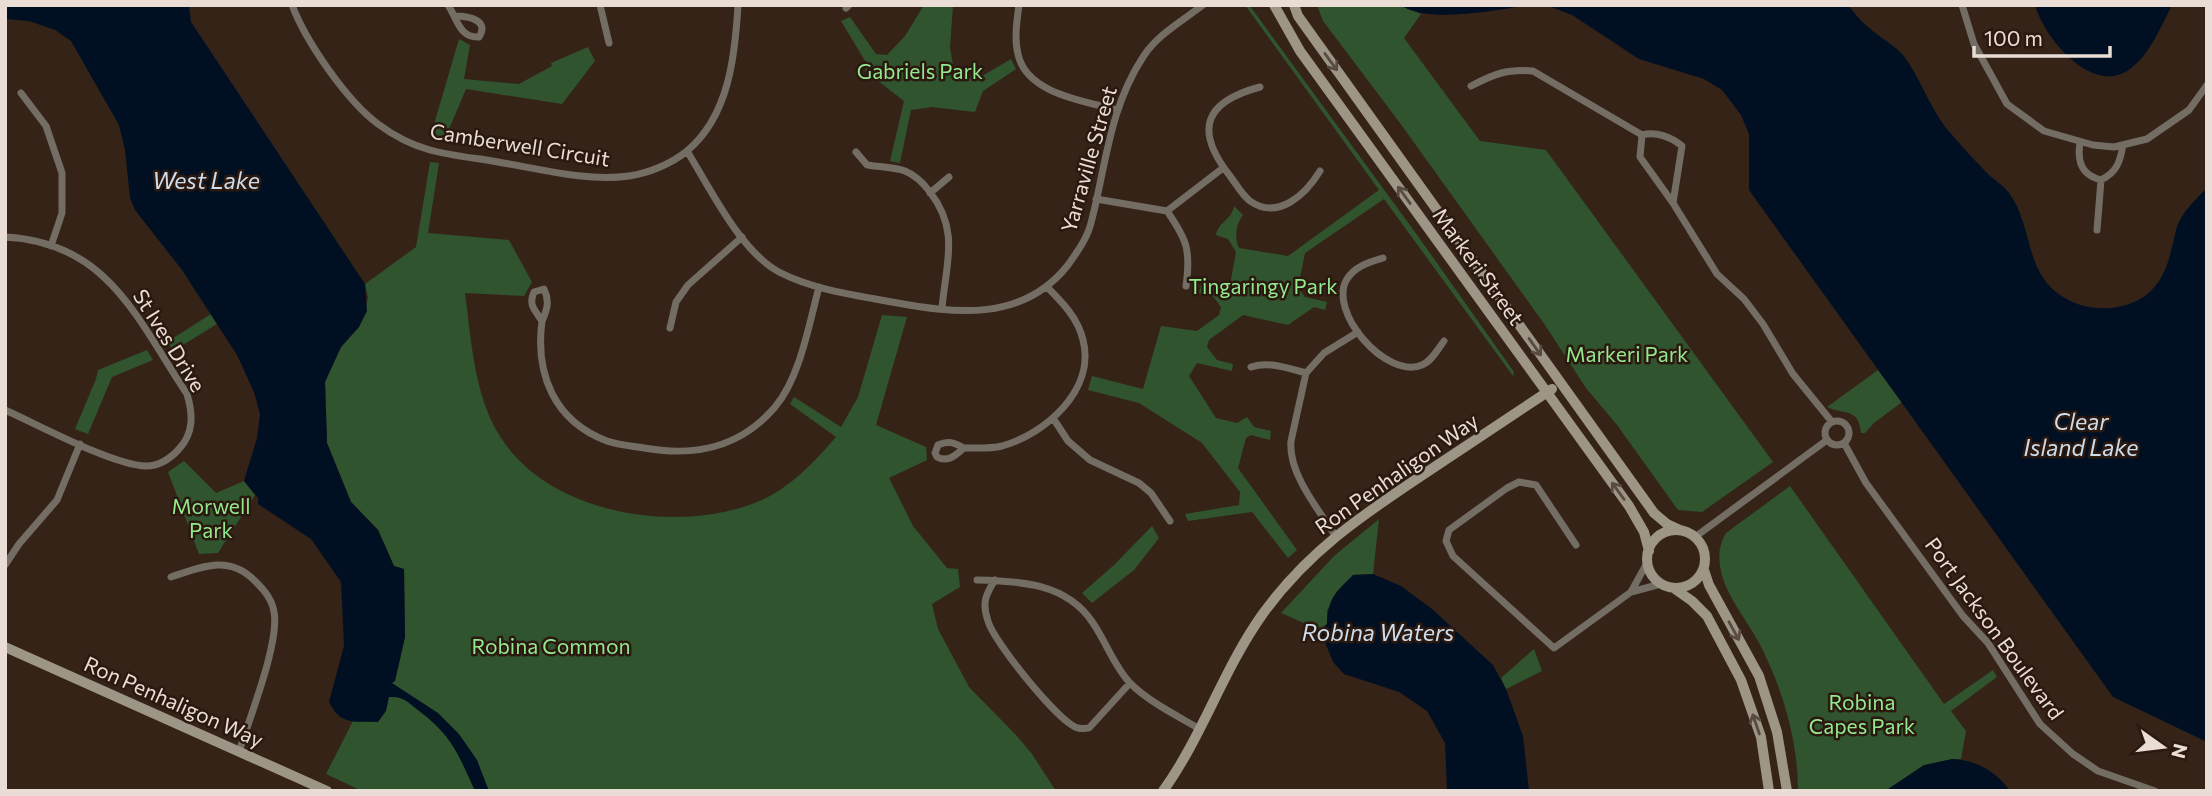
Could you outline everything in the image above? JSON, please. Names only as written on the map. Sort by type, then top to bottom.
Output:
[{"type":"main road","name":"Markeri Street","points":[[1274,5],[1300,51],[1629,506],[1644,532],[1648,557]]},
{"type":"main road","name":"Markeri Street","points":[[1294,5],[1298,16],[1654,513],[1667,524],[1681,530]]},
{"type":"main road","name":"Ron Penhaligon Way","points":[[1163,791],[1261,617],[1292,578],[1335,536],[1561,383]]},
{"type":"main road","points":[[1769,791],[1760,737],[1741,680],[1707,616],[1675,589],[1654,579],[1648,557],[1656,538],[1663,533],[1681,530],[1695,537],[1704,552],[1703,570],[1709,585],[1759,676],[1777,732],[1787,791]]},
{"type":"main road","points":[[1675,589],[1692,584],[1703,570]]},
{"type":"main road","name":"Ron Penhaligon Way","points":[[5,647],[327,791]]},
{"type":"street","name":"Camberwell Circuit","points":[[292,5],[309,39],[349,97],[379,125],[420,147],[436,152],[602,177],[631,176],[656,169],[687,151],[709,126],[723,100],[728,81],[738,5]]},
{"type":"street","points":[[447,5],[455,16]]},
{"type":"street","points":[[600,5],[609,44]]},
{"type":"street","points":[[1019,5],[1016,24],[1018,55],[1026,72],[1042,85],[1065,95],[1117,110]]},
{"type":"street","name":"Yarraville Street","points":[[687,151],[742,237],[755,254],[777,271],[819,287],[909,305],[980,311],[998,309],[1028,298],[1047,286],[1059,276],[1078,251],[1091,226],[1101,169],[1117,110],[1133,74],[1144,54],[1158,39],[1203,5]]},
{"type":"street","points":[[1962,5],[1974,44],[2007,104],[2044,131],[2093,145],[2123,145],[2147,139],[2189,110],[2206,88]]},
{"type":"street","points":[[1471,86],[1497,73],[1534,71],[1642,135],[1647,133],[1672,138],[1682,146],[1673,203]]},
{"type":"street","points":[[1260,87],[1239,93],[1213,113],[1208,131],[1209,142],[1223,168],[1248,199],[1258,206],[1270,208],[1283,207],[1296,199],[1310,188],[1320,171]]},
{"type":"street","points":[[21,93],[46,126],[62,173],[62,213],[51,246]]},
{"type":"street","points":[[1642,135],[1640,156],[1717,274],[1744,299],[1763,324],[1793,374],[1832,422]]},
{"type":"street","points":[[2080,143],[2078,159],[2082,167],[2087,174],[2101,180],[2120,165],[2123,145]]},
{"type":"street","points":[[856,152],[867,165],[911,174],[930,192],[944,214],[950,236],[942,308]]},
{"type":"street","points":[[1167,211],[1223,168]]},
{"type":"street","points":[[930,192],[949,177]]},
{"type":"street","points":[[2097,230],[2101,180]]},
{"type":"street","points":[[1096,199],[1167,211],[1185,236],[1189,263],[1186,286]]},
{"type":"street","name":"St Ives Drive","points":[[5,237],[22,238],[68,251],[89,264],[127,300],[187,394],[192,410],[191,427],[184,443],[164,462],[142,466],[80,444]]},
{"type":"street","points":[[670,328],[677,302],[688,285],[742,237]]},
{"type":"street","points":[[1383,258],[1365,263],[1345,281],[1343,300],[1358,332],[1378,355],[1387,361],[1412,366],[1428,361],[1444,341]]},
{"type":"street","points":[[964,447],[986,449],[1003,446],[1053,418],[1071,400],[1079,382],[1085,349],[1079,327],[1064,304],[1047,286]]},
{"type":"street","points":[[542,321],[540,355],[544,377],[558,404],[578,426],[610,442],[685,453],[715,447],[748,433],[776,406],[792,380],[819,287]]},
{"type":"street","points":[[1335,536],[1294,469],[1291,441],[1306,373],[1324,353],[1358,332]]},
{"type":"street","points":[[1251,367],[1266,364],[1306,373]]},
{"type":"street","points":[[5,410],[80,444],[57,500],[19,544],[5,565]]},
{"type":"street","points":[[1053,418],[1068,441],[1090,460],[1139,483],[1151,493],[1170,521]]},
{"type":"street","points":[[1839,421],[1846,425],[1849,436],[1844,443],[1833,444],[1827,440],[1825,430],[1832,422],[1839,421]]},
{"type":"street","points":[[1695,537],[1827,440]]},
{"type":"street","name":"Port Jackson Boulevard","points":[[1844,443],[1866,483],[1963,616],[1994,651],[2040,724],[2073,754],[2098,771],[2155,791]]},
{"type":"street","points":[[1576,545],[1536,485],[1519,482],[1449,530],[1446,541],[1453,556],[1554,648],[1631,592],[1661,584]]},
{"type":"street","points":[[1631,592],[1648,557]]},
{"type":"street","points":[[171,577],[213,563],[250,575],[267,593],[274,613],[274,640],[239,752]]},
{"type":"street","points":[[977,580],[1055,589],[1080,605],[1130,683],[1198,728]]},
{"type":"street","points":[[995,580],[985,594],[991,629],[1011,659],[1065,720],[1078,728],[1089,728],[1130,683]]},
{"type":"green space","name":"Gabriels Park","points":[[924,5],[953,5],[950,48],[955,76],[977,79],[1011,59],[1016,69],[983,91],[975,112],[932,107],[911,110],[900,163],[890,161],[904,101],[865,71],[867,64],[841,21],[850,17],[876,54],[887,55],[905,36]]},
{"type":"green space","name":"Tingaringy Park","points":[[1245,5],[1250,6],[1514,372],[1513,376],[1384,199],[1305,253],[1298,288],[1305,297],[1327,302],[1325,310],[1314,307],[1288,325],[1243,315],[1209,340],[1207,347],[1217,360],[1233,364],[1232,371],[1197,363],[1189,376],[1216,418],[1237,423],[1247,417],[1254,427],[1271,431],[1270,440],[1251,435],[1246,438],[1238,468],[1297,550],[1288,558],[1252,512],[1188,521],[1185,514],[1239,505],[1240,492],[1202,443],[1139,403],[1088,390],[1092,376],[1143,389],[1161,326],[1197,331],[1219,315],[1221,307],[1212,295],[1199,293],[1201,285],[1223,289],[1230,285],[1236,252],[1228,239],[1216,235],[1234,206],[1243,215],[1237,231],[1239,248],[1288,256],[1379,190]]},
{"type":"green space","name":"Markeri Park","points":[[1317,5],[1400,5],[1421,14],[1404,38],[1480,141],[1546,150],[1773,462],[1702,512],[1678,510],[1617,425],[1586,388],[1545,325],[1323,21]]},
{"type":"green space","points":[[459,39],[470,45],[464,79],[519,84],[552,66],[551,63],[588,47],[595,61],[562,104],[466,89],[444,141],[430,138]]},
{"type":"green space","name":"Robina Common","points":[[430,162],[439,163],[428,233],[509,240],[532,282],[524,296],[465,293],[476,372],[495,428],[506,445],[529,469],[558,489],[590,503],[625,512],[662,517],[698,516],[732,510],[775,493],[803,472],[836,437],[790,404],[794,397],[841,427],[858,397],[882,315],[907,317],[876,425],[926,447],[927,460],[889,478],[913,526],[947,568],[958,569],[960,587],[932,604],[938,629],[969,687],[1032,754],[1056,791],[362,791],[326,774],[353,721],[378,722],[395,680],[405,637],[404,569],[394,566],[378,530],[351,502],[327,443],[325,382],[341,347],[359,327],[368,298],[365,284],[416,247]]},
{"type":"green space","points":[[211,314],[217,324],[173,351],[167,342]]},
{"type":"green space","points":[[147,350],[153,360],[112,377],[88,434],[75,429],[98,370]]},
{"type":"green space","points":[[1878,370],[1902,402],[1865,433],[1861,433],[1854,415],[1827,407]]},
{"type":"green space","name":"Morwell Park","points":[[184,461],[216,493],[244,481],[255,495],[218,553],[199,554],[168,472]]},
{"type":"green space","name":"Robina Capes Park","points":[[1790,486],[1944,704],[1993,670],[1997,677],[1951,711],[1966,731],[1961,759],[1952,759],[1885,791],[1798,791],[1792,733],[1781,695],[1767,658],[1728,591],[1719,559],[1721,543],[1726,533]]},
{"type":"green space","points":[[1379,519],[1373,574],[1353,575],[1327,610],[1327,624],[1320,630],[1281,613],[1334,556]]},
{"type":"green space","points":[[1152,526],[1159,538],[1134,570],[1092,603],[1082,593]]},
{"type":"green space","points":[[1534,649],[1542,671],[1506,689],[1501,678]]},
{"type":"water","name":"West Lake","points":[[5,5],[189,5],[191,22],[365,284],[367,311],[359,327],[341,347],[325,382],[327,443],[351,502],[378,530],[394,566],[404,569],[405,637],[395,681],[392,683],[438,713],[459,734],[477,760],[489,791],[475,791],[447,737],[405,700],[389,697],[386,711],[378,722],[343,719],[329,702],[344,646],[341,582],[311,539],[258,504],[258,498],[244,481],[257,438],[260,414],[254,392],[237,355],[182,270],[135,210],[130,198],[125,150],[119,125],[71,41],[55,30],[29,21],[5,19]]},
{"type":"water","points":[[1400,5],[1532,5],[1446,15],[1413,11]]},
{"type":"water","name":"Clear Island Lake","points":[[1546,5],[1848,5],[1866,25],[1903,55],[1946,128],[2009,193],[2022,218],[2034,258],[2046,282],[2056,292],[2077,304],[2112,308],[2145,296],[2163,274],[2181,218],[2207,188],[2207,742],[2113,697],[1749,190],[1749,134],[1741,115],[1722,90],[1704,79],[1639,59],[1572,15]]},
{"type":"water","points":[[2035,5],[2172,5],[2143,56],[2130,69],[2116,76],[2086,70],[2072,60],[2048,33]]},
{"type":"water","name":"Robina Waters","points":[[1373,574],[1401,586],[1432,609],[1493,665],[1506,689],[1523,736],[1529,791],[1447,791],[1445,743],[1427,711],[1399,692],[1344,674],[1333,662],[1320,630],[1327,624],[1331,602],[1353,575]]},
{"type":"water","points":[[1952,759],[1985,768],[2010,791],[1885,791],[1924,765]]}]
